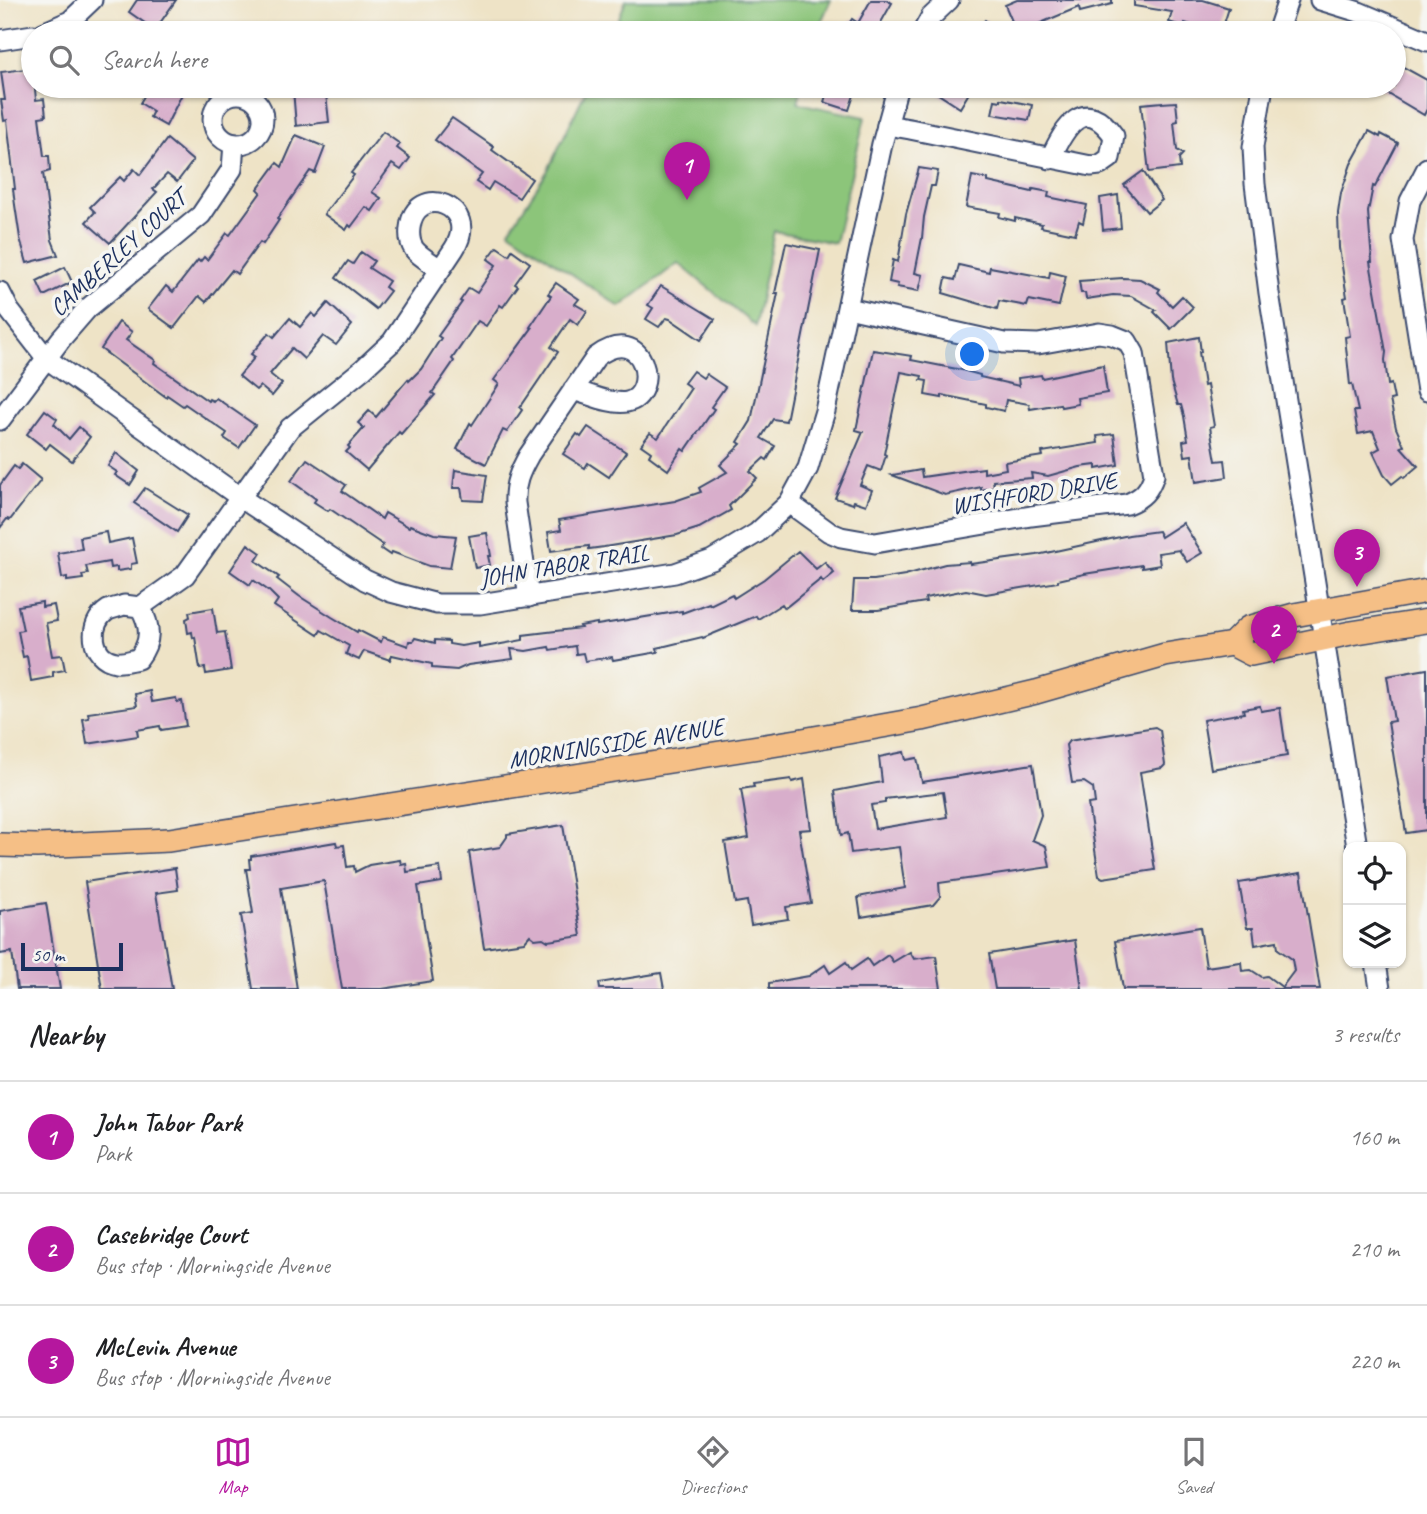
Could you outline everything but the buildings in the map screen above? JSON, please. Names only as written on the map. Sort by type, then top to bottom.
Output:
[{"type":"main road","name":"MORNINGSIDE AVENUE","points":[[0,845],[169,840],[922,719],[1037,692],[1165,655],[1232,644],[1248,628],[1427,591]]},
{"type":"main road","name":"MORNINGSIDE AVENUE","points":[[1232,644],[1251,654],[1427,621]]},
{"type":"street","points":[[71,21],[92,0]]},
{"type":"street","points":[[929,21],[949,0]]},
{"type":"street","points":[[1281,21],[1288,0]]},
{"type":"street","points":[[1320,0],[1380,21]]},
{"type":"street","points":[[1406,32],[1427,41]]},
{"type":"street","points":[[0,40],[21,37]]},
{"type":"street","name":"JOHN TABOR TRAIL","points":[[0,292],[9,310],[47,359],[241,498],[365,580],[391,592],[437,604],[480,604],[674,573],[712,560],[757,533],[789,503],[808,468],[820,431],[895,98]]},
{"type":"street","points":[[1261,98],[1253,147],[1255,184],[1269,293],[1356,842]]},
{"type":"street","points":[[887,125],[1050,159]]},
{"type":"street","name":"CAMBERLEY COURT","points":[[0,420],[87,309],[201,215],[232,169],[234,144]]},
{"type":"street","points":[[1427,168],[1409,201],[1403,240],[1427,391]]},
{"type":"street","points":[[140,607],[185,575],[290,428],[363,369],[391,342],[440,269]]},
{"type":"street","name":"WISHFORD DRIVE","points":[[789,503],[829,532],[841,537],[875,542],[1031,516],[1128,504],[1141,498],[1150,488],[1154,475],[1134,353],[1122,337],[1099,333],[1038,344],[1004,343],[848,308]]},
{"type":"street","points":[[529,597],[514,488],[529,455],[573,390]]},
{"type":"street","points":[[1377,968],[1380,989]]},
{"type":"green space","points":[[626,0],[831,0],[821,21],[618,21]]},
{"type":"green space","points":[[582,98],[799,98],[798,103],[865,117],[835,243],[774,231],[755,326],[678,263],[620,307],[509,231],[548,170]]},
{"type":"place","name":"John Tabor Park","points":[[687,200]]},
{"type":"place","name":"McLevin Avenue","points":[[1357,587]]},
{"type":"place","name":"Casebridge Court","points":[[1274,664]]}]
